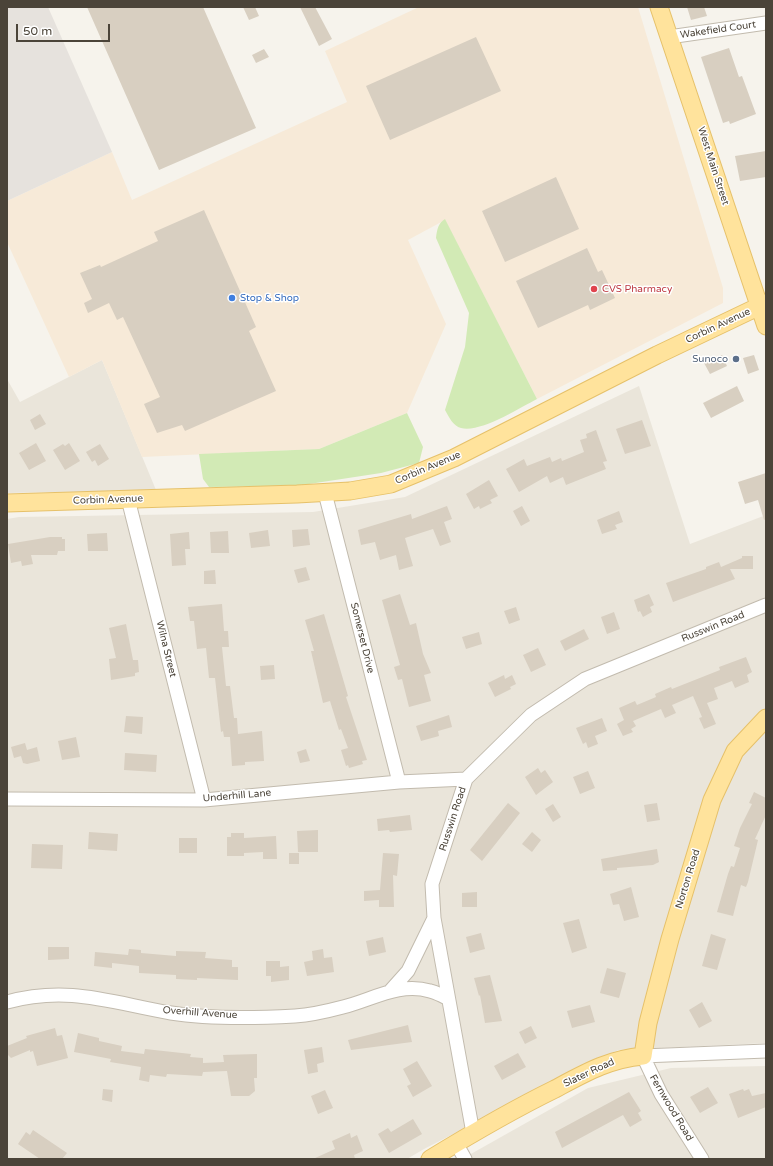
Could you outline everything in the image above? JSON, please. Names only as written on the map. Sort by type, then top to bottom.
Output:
[{"type":"main road","name":"West Main Street","points":[[659,7],[763,305],[766,326]]},
{"type":"main road","name":"Corbin Avenue","points":[[7,503],[325,493],[374,488],[409,478],[432,469],[657,355],[763,305]]},
{"type":"main road","name":"Norton Road","points":[[643,1056],[648,1023],[670,939],[712,800],[735,751],[766,718]]},
{"type":"main road","name":"Slater Road","points":[[430,1159],[515,1109],[602,1066],[615,1060],[643,1056]]},
{"type":"street","name":"Wakefield Court","points":[[669,37],[766,23]]},
{"type":"street","name":"Somerset Drive","points":[[325,493],[399,782]]},
{"type":"street","name":"Wilna Street","points":[[128,499],[204,800]]},
{"type":"street","name":"Russwin Road","points":[[473,1133],[447,998],[434,918],[432,884],[466,779],[531,715],[585,679],[766,605]]},
{"type":"street","name":"Underhill Lane","points":[[7,799],[204,800],[399,782],[466,779]]},
{"type":"street","name":"Overhill Avenue","points":[[391,990],[408,971],[434,918]]},
{"type":"street","name":"Overhill Avenue","points":[[7,1002],[22,998],[53,994],[98,997],[172,1013],[229,1017],[297,1016],[343,1007],[391,990],[420,989],[431,991],[447,998]]},
{"type":"street","name":"Slater Road","points":[[643,1056],[766,1051]]},
{"type":"street","name":"Fernwood Road","points":[[643,1056],[661,1094],[702,1159]]},
{"type":"street","points":[[456,1143],[466,1159]]},
{"type":"shaded area","points":[[7,7],[48,7],[112,152],[7,201]]},
{"type":"shaded area","points":[[419,7],[638,7],[723,288],[723,303],[537,399],[445,220],[408,240],[446,324],[407,413],[319,449],[142,457],[102,360],[69,377],[7,242],[7,201],[112,152],[132,200],[347,102],[325,51]]},
{"type":"shaded area","points":[[102,360],[156,490],[7,493],[7,379],[20,402]]},
{"type":"shaded area","points":[[639,386],[690,544],[766,515],[766,1043],[618,1050],[407,1159],[7,1159],[7,519],[19,517],[313,512],[405,497]]},
{"type":"shaded area","points":[[766,1066],[766,1159],[462,1159],[588,1088],[671,1068]]},
{"type":"green space","points":[[445,219],[537,399],[500,419],[469,429],[458,427],[445,410],[465,347],[469,313],[436,238],[439,225]]},
{"type":"green space","points":[[407,413],[423,447],[419,463],[381,473],[296,486],[209,487],[203,479],[199,454],[319,449]]},
{"type":"building","points":[[87,7],[203,7],[256,128],[159,170]]},
{"type":"building","points":[[243,7],[255,7],[259,16],[249,20]]},
{"type":"building","points":[[300,7],[315,7],[332,39],[319,46]]},
{"type":"building","points":[[687,7],[704,7],[707,16],[691,20]]},
{"type":"building","points":[[476,37],[501,91],[390,140],[366,86]]},
{"type":"building","points":[[729,48],[739,77],[742,76],[756,114],[730,124],[729,121],[723,123],[701,57]]},
{"type":"building","points":[[264,49],[269,57],[256,63],[252,55]]},
{"type":"building","points":[[766,151],[766,177],[740,181],[735,156]]},
{"type":"building","points":[[556,177],[579,229],[505,262],[482,211]]},
{"type":"building","points":[[204,210],[256,327],[249,331],[276,391],[185,431],[182,425],[157,433],[144,404],[160,397],[123,317],[117,320],[109,303],[88,313],[84,303],[92,299],[80,273],[100,265],[101,267],[158,241],[154,232]]},
{"type":"building","points":[[587,248],[598,272],[602,270],[615,298],[590,310],[588,305],[538,328],[516,281]]},
{"type":"building","points":[[722,355],[727,366],[710,374],[704,363]]},
{"type":"building","points":[[754,355],[759,370],[748,374],[743,358]]},
{"type":"building","points":[[737,386],[744,401],[711,418],[703,403]]},
{"type":"building","points":[[40,414],[46,424],[35,430],[30,420]]},
{"type":"building","points":[[642,420],[651,446],[625,454],[616,429]]},
{"type":"building","points":[[596,430],[607,461],[603,462],[606,469],[566,485],[563,477],[550,483],[547,476],[519,492],[506,469],[524,459],[527,466],[550,457],[552,462],[561,458],[562,461],[584,452],[580,440],[587,438],[586,434]]},
{"type":"building","points":[[36,443],[46,461],[29,470],[19,453]]},
{"type":"building","points":[[69,443],[80,461],[65,470],[53,450],[63,444],[65,446]]},
{"type":"building","points":[[100,444],[109,459],[98,466],[95,460],[92,462],[86,452]]},
{"type":"building","points":[[766,473],[766,519],[764,520],[758,500],[745,504],[738,482]]},
{"type":"building","points":[[489,480],[498,496],[490,500],[492,503],[480,509],[479,506],[474,509],[466,494]]},
{"type":"building","points":[[447,506],[452,519],[444,522],[451,542],[440,546],[433,529],[405,538],[413,566],[399,570],[396,555],[380,560],[375,542],[361,545],[358,530],[411,514],[412,519]]},
{"type":"building","points":[[522,506],[530,521],[521,526],[513,511]]},
{"type":"building","points":[[619,511],[623,522],[615,525],[617,529],[602,534],[597,520]]},
{"type":"building","points":[[308,529],[310,545],[293,547],[292,530]]},
{"type":"building","points":[[268,530],[270,546],[251,548],[249,533]]},
{"type":"building","points":[[228,531],[229,553],[211,553],[210,532]]},
{"type":"building","points":[[189,532],[190,549],[185,549],[186,565],[172,566],[170,534]]},
{"type":"building","points":[[107,533],[108,551],[88,551],[87,534]]},
{"type":"building","points":[[50,537],[62,537],[62,539],[65,539],[65,551],[58,551],[57,555],[31,555],[33,564],[22,566],[21,561],[11,563],[8,544]]},
{"type":"building","points":[[742,556],[753,556],[753,569],[730,569],[735,579],[673,602],[666,583],[706,569],[706,567],[719,562],[721,567],[742,558]]},
{"type":"building","points":[[306,567],[310,580],[298,583],[294,570]]},
{"type":"building","points":[[215,570],[216,584],[204,584],[204,571]]},
{"type":"building","points":[[400,594],[410,625],[416,623],[423,654],[431,673],[424,675],[431,701],[409,707],[402,679],[398,680],[394,667],[400,665],[382,600]]},
{"type":"building","points":[[649,594],[654,605],[650,607],[652,612],[643,617],[640,611],[638,612],[634,600]]},
{"type":"building","points":[[222,604],[224,631],[228,631],[229,647],[222,647],[226,686],[230,686],[234,718],[237,718],[238,734],[262,731],[264,761],[245,762],[245,765],[232,766],[230,737],[224,737],[223,731],[221,732],[215,678],[209,678],[206,648],[197,649],[194,621],[190,621],[188,607]]},
{"type":"building","points":[[516,607],[520,620],[509,624],[504,611]]},
{"type":"building","points":[[614,612],[620,629],[607,634],[601,617]]},
{"type":"building","points":[[324,614],[348,696],[346,697],[367,760],[362,761],[363,764],[349,768],[348,765],[346,766],[341,750],[348,748],[341,729],[339,730],[330,701],[323,703],[311,651],[314,651],[305,620]]},
{"type":"building","points":[[126,624],[133,660],[138,660],[139,672],[135,673],[135,676],[111,680],[109,659],[116,658],[109,628]]},
{"type":"building","points":[[584,629],[589,639],[565,651],[560,641]]},
{"type":"building","points":[[479,632],[482,644],[466,649],[462,637]]},
{"type":"building","points":[[538,648],[546,665],[531,672],[523,655]]},
{"type":"building","points":[[746,657],[752,672],[747,675],[749,682],[735,688],[732,681],[714,688],[718,699],[707,703],[716,724],[704,729],[699,718],[702,717],[693,696],[672,705],[676,713],[665,718],[661,709],[633,721],[636,726],[631,729],[633,732],[623,736],[617,724],[624,720],[619,708],[635,701],[637,705],[656,697],[655,694],[720,670],[719,667]]},
{"type":"building","points":[[274,665],[275,679],[261,680],[260,666]]},
{"type":"building","points":[[504,675],[505,679],[512,675],[516,684],[510,687],[511,689],[495,697],[488,683]]},
{"type":"building","points":[[449,715],[452,727],[438,731],[439,736],[421,741],[416,726]]},
{"type":"building","points":[[126,716],[143,717],[142,734],[124,732]]},
{"type":"building","points":[[602,718],[607,731],[595,736],[598,744],[588,748],[586,742],[583,744],[576,728]]},
{"type":"building","points":[[76,737],[80,757],[62,760],[58,741]]},
{"type":"building","points":[[25,743],[27,750],[37,747],[40,761],[27,764],[23,763],[21,756],[14,758],[11,747]]},
{"type":"building","points":[[306,749],[310,761],[300,763],[297,752]]},
{"type":"building","points":[[125,753],[157,755],[156,772],[124,770]]},
{"type":"building","points":[[538,768],[541,773],[545,770],[553,782],[536,795],[525,777]]},
{"type":"building","points":[[588,771],[595,788],[580,794],[573,777]]},
{"type":"building","points":[[754,792],[766,798],[766,815],[755,839],[758,840],[748,882],[746,887],[741,885],[733,916],[717,912],[728,874],[731,866],[734,867],[740,848],[734,846],[740,828],[752,804],[749,803]]},
{"type":"building","points":[[508,803],[520,813],[482,861],[470,850]]},
{"type":"building","points":[[657,803],[660,820],[647,822],[644,805]]},
{"type":"building","points":[[553,804],[561,817],[553,822],[545,809]]},
{"type":"building","points":[[410,815],[412,830],[390,832],[389,830],[378,831],[377,819]]},
{"type":"building","points":[[318,830],[318,852],[298,852],[297,831]]},
{"type":"building","points":[[89,832],[118,834],[117,851],[88,849]]},
{"type":"building","points":[[532,832],[541,840],[532,852],[522,844]]},
{"type":"building","points":[[231,833],[244,833],[244,838],[276,836],[277,859],[263,859],[263,852],[244,853],[244,856],[227,856],[227,837],[231,837]]},
{"type":"building","points":[[179,838],[197,838],[197,853],[179,853]]},
{"type":"building","points":[[32,844],[63,845],[62,869],[31,868]]},
{"type":"building","points":[[657,849],[659,862],[653,865],[617,868],[617,870],[603,871],[601,859]]},
{"type":"building","points":[[289,853],[299,853],[299,864],[289,864]]},
{"type":"building","points":[[383,853],[399,854],[397,876],[393,875],[394,907],[379,907],[379,900],[364,901],[364,891],[380,890]]},
{"type":"building","points":[[631,887],[639,917],[624,921],[619,904],[613,905],[610,894]]},
{"type":"building","points":[[477,892],[477,907],[462,907],[462,893]]},
{"type":"building","points":[[579,919],[587,948],[572,953],[563,923]]},
{"type":"building","points":[[481,933],[485,949],[470,953],[466,937]]},
{"type":"building","points":[[711,934],[726,939],[717,970],[702,966]]},
{"type":"building","points":[[383,937],[386,952],[369,956],[366,941]]},
{"type":"building","points":[[48,947],[69,947],[69,959],[48,960]]},
{"type":"building","points":[[129,949],[141,950],[141,953],[176,956],[176,951],[206,952],[205,958],[232,960],[232,967],[238,967],[238,980],[197,978],[197,980],[176,979],[176,975],[139,973],[139,966],[112,963],[112,968],[94,966],[95,952],[128,955]]},
{"type":"building","points":[[323,949],[324,958],[332,957],[334,972],[307,976],[304,962],[313,960],[312,951]]},
{"type":"building","points":[[266,961],[280,961],[280,967],[289,966],[289,980],[271,982],[271,976],[266,976]]},
{"type":"building","points":[[607,968],[626,973],[619,998],[600,993]]},
{"type":"building","points":[[490,975],[502,1021],[485,1023],[480,995],[479,996],[474,978]]},
{"type":"building","points":[[702,1002],[712,1021],[699,1028],[689,1010]]},
{"type":"building","points":[[590,1005],[595,1022],[572,1028],[567,1011]]},
{"type":"building","points":[[408,1025],[412,1042],[351,1050],[348,1040]]},
{"type":"building","points":[[531,1026],[537,1038],[525,1044],[519,1032]]},
{"type":"building","points":[[55,1028],[57,1036],[62,1035],[68,1058],[37,1066],[33,1051],[30,1052],[30,1050],[11,1058],[7,1054],[7,1046],[27,1038],[26,1036]]},
{"type":"building","points":[[78,1033],[99,1038],[99,1041],[122,1046],[121,1051],[144,1054],[145,1049],[191,1054],[190,1057],[203,1058],[203,1063],[224,1062],[223,1055],[257,1054],[257,1078],[254,1078],[255,1091],[249,1096],[231,1096],[227,1071],[203,1072],[202,1076],[167,1074],[166,1077],[150,1075],[149,1082],[139,1080],[141,1067],[110,1062],[111,1059],[74,1052]]},
{"type":"building","points":[[322,1047],[324,1062],[317,1064],[318,1072],[308,1074],[304,1050]]},
{"type":"building","points":[[518,1053],[526,1067],[502,1080],[494,1066]]},
{"type":"building","points":[[417,1061],[432,1086],[413,1097],[407,1086],[411,1084],[403,1069]]},
{"type":"building","points":[[708,1087],[718,1103],[700,1113],[690,1097]]},
{"type":"building","points":[[103,1089],[113,1090],[112,1102],[102,1100]]},
{"type":"building","points":[[743,1089],[744,1091],[749,1089],[752,1096],[766,1093],[766,1107],[738,1118],[729,1094]]},
{"type":"building","points":[[325,1090],[333,1108],[318,1114],[311,1096]]},
{"type":"building","points":[[629,1092],[641,1111],[638,1113],[642,1120],[630,1127],[623,1115],[562,1148],[555,1132]]},
{"type":"building","points":[[413,1119],[422,1134],[389,1153],[378,1134],[388,1128],[391,1132]]},
{"type":"building","points":[[33,1130],[67,1153],[62,1159],[40,1159],[18,1144],[26,1132],[30,1135]]},
{"type":"building","points":[[350,1133],[351,1138],[357,1135],[363,1151],[354,1155],[355,1159],[313,1159],[335,1149],[332,1141]]},
{"type":"place","name":"CVS Pharmacy","points":[[594,289]]},
{"type":"place","name":"Stop & Shop","points":[[232,298]]},
{"type":"place","name":"Sunoco","points":[[736,359]]}]
